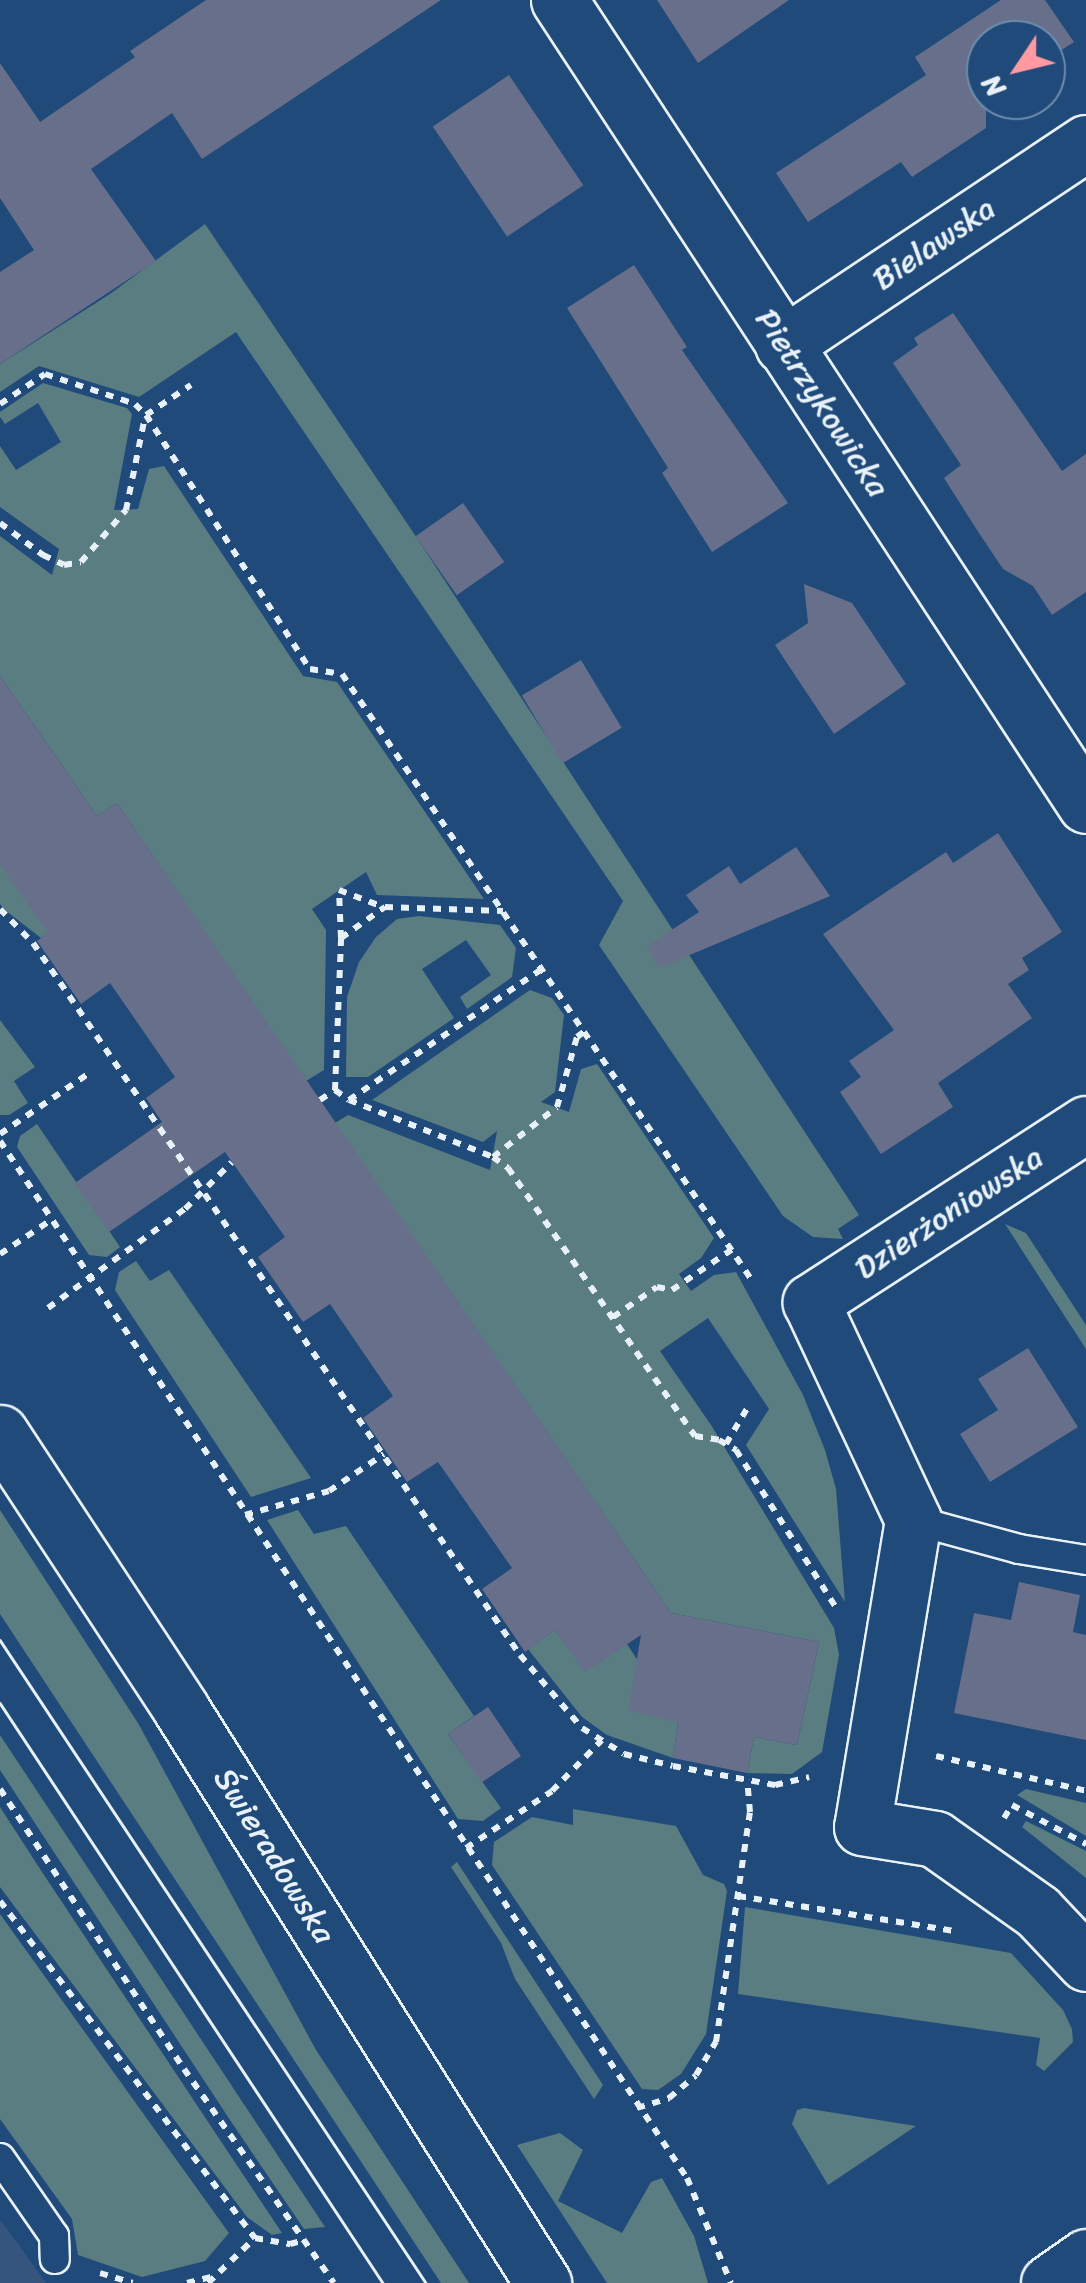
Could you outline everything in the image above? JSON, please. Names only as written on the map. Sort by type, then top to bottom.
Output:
[{"type":"street","name":"Pietrzykowicka","points":[[559,0],[1086,805]]},
{"type":"street","name":"Bielawska","points":[[783,344],[1086,143]]},
{"type":"street","name":"Dzierżoniowska","points":[[913,1520],[811,1302],[1086,1124]]},
{"type":"street","name":"Świeradowska","points":[[0,1433],[181,1709],[543,2283]]},
{"type":"street","points":[[913,1520],[862,1827],[934,1839],[1038,1912],[1086,1963]]},
{"type":"street","points":[[1049,2283],[1086,2256]]},
{"type":"lane","points":[[913,1520],[1019,1549],[1086,1560]]},
{"type":"lane","points":[[0,2158],[54,2236],[55,2258]]},
{"type":"path","points":[[0,404],[45,374],[135,404],[146,416],[310,669],[342,674],[734,1248],[759,1292]]},
{"type":"path","points":[[0,523],[64,565],[82,562],[126,510],[146,416],[191,385]]},
{"type":"path","points":[[335,1090],[340,890],[384,907],[504,911]]},
{"type":"path","points":[[341,938],[384,907]]},
{"type":"path","points":[[0,909],[34,943],[520,1654],[582,1728],[624,1754],[775,1785],[815,1775],[830,1757],[834,1738],[1086,1790]]},
{"type":"path","points":[[349,1100],[543,968]]},
{"type":"path","points":[[493,1157],[557,1108],[577,1038],[586,1031]]},
{"type":"path","points":[[91,1072],[0,1137],[636,2108],[687,2178],[731,2283]]},
{"type":"path","points":[[335,1090],[349,1100],[493,1157],[508,1168],[695,1436],[736,1450],[840,1615]]},
{"type":"path","points":[[320,1100],[335,1090]]},
{"type":"path","points":[[48,1308],[185,1208],[232,1162]]},
{"type":"path","points":[[0,1254],[52,1220]]},
{"type":"path","points":[[613,1317],[657,1287],[672,1290],[734,1248]]},
{"type":"path","points":[[726,1444],[748,1407]]},
{"type":"path","points":[[245,1515],[329,1491],[384,1454]]},
{"type":"path","points":[[466,1848],[552,1791],[602,1740]]},
{"type":"path","points":[[636,2108],[670,2098],[696,2075],[716,2042],[750,1812],[747,1780]]},
{"type":"path","points":[[0,1789],[184,2069],[334,2283]]},
{"type":"path","points":[[998,1827],[1012,1805],[1086,1844]]},
{"type":"path","points":[[738,1896],[961,1932],[998,1921],[1017,1897]]},
{"type":"path","points":[[0,1902],[255,2238],[290,2244],[305,2240]]},
{"type":"path","points":[[208,2283],[255,2238]]},
{"type":"path","points":[[187,2283],[216,2276]]},
{"type":"shaded area","points":[[0,2220],[19,2245],[46,2283],[0,2283]]},
{"type":"green space","points":[[205,224],[415,535],[859,1215],[838,1229],[843,1239],[813,1237],[783,1216],[599,945],[623,901],[236,332],[139,397],[39,366],[0,392],[0,364],[110,294]]},
{"type":"green space","points":[[43,383],[127,408],[132,414],[114,510],[138,509],[149,469],[164,466],[303,676],[337,682],[484,899],[377,895],[366,872],[312,909],[326,930],[324,1070],[306,1081],[117,803],[97,816],[0,676],[0,536],[52,575],[59,549],[0,507],[0,446],[16,470],[61,442],[38,403],[5,424],[0,417],[0,412]]},
{"type":"green space","points":[[0,864],[67,920],[41,938],[5,910],[0,904]]},
{"type":"green space","points":[[419,916],[500,925],[516,948],[512,977],[467,1009],[460,997],[491,975],[466,940],[422,969],[454,1018],[368,1077],[346,1077],[347,997],[359,962],[376,937],[397,919]]},
{"type":"green space","points":[[530,990],[552,998],[564,1015],[555,1092],[541,1102],[569,1112],[581,1069],[597,1064],[714,1238],[701,1258],[679,1274],[691,1291],[714,1275],[736,1272],[803,1395],[825,1450],[836,1489],[845,1602],[746,1445],[769,1409],[708,1318],[660,1351],[711,1425],[834,1628],[839,1655],[822,1752],[792,1774],[747,1773],[754,1737],[797,1745],[819,1642],[671,1613],[335,1123],[348,1115],[490,1170],[497,1131],[483,1142],[372,1100]]},
{"type":"green space","points":[[0,1020],[35,1067],[14,1081],[28,1103],[9,1115],[0,1115]]},
{"type":"green space","points":[[37,1124],[120,1247],[107,1257],[89,1255],[17,1147],[20,1136]]},
{"type":"green space","points":[[1005,1224],[1026,1233],[1086,1325],[1086,1349]]},
{"type":"green space","points":[[136,1261],[150,1281],[169,1270],[311,1478],[251,1497],[115,1290],[119,1272]]},
{"type":"green space","points":[[0,1510],[138,1723],[316,2050],[469,2283],[441,2283],[0,1614]]},
{"type":"green space","points":[[298,1510],[314,1534],[346,1526],[474,1716],[448,1734],[501,1808],[483,1821],[458,1819],[267,1520]]},
{"type":"green space","points":[[555,1630],[585,1671],[627,1644],[678,1722],[673,1758],[607,1735],[582,1717],[528,1649]]},
{"type":"green space","points":[[0,1735],[325,2227],[304,2229],[232,2123],[0,1770]]},
{"type":"green space","points":[[1026,1789],[1086,1803],[1086,1836],[1017,1795]]},
{"type":"green space","points":[[0,1807],[282,2233],[272,2235],[247,2217],[0,1887]]},
{"type":"green space","points":[[573,1809],[676,1826],[703,1875],[724,1884],[727,1891],[706,2034],[681,2074],[658,2090],[642,2089],[492,1865],[494,1842],[532,1817],[573,1825]]},
{"type":"green space","points":[[1026,1821],[1086,1851],[1086,1878],[1022,1827]]},
{"type":"green space","points":[[457,1862],[603,2085],[594,2099],[515,1979],[501,1943],[451,1867]]},
{"type":"green space","points":[[745,1907],[1011,1953],[1063,2010],[1073,2042],[1044,2071],[1036,2065],[1040,2038],[738,1994]]},
{"type":"green space","points":[[0,1914],[229,2233],[205,2261],[142,2277],[78,2255],[72,2219],[0,2119]]},
{"type":"green space","points":[[797,2110],[916,2126],[828,2185],[792,2124]]},
{"type":"green space","points":[[560,2133],[583,2150],[558,2201],[622,2233],[651,2182],[662,2178],[694,2236],[708,2283],[607,2283],[517,2145]]},
{"type":"building","points":[[206,0],[441,0],[202,159],[172,113],[91,169],[156,261],[0,364],[0,272],[34,250],[0,198],[0,63],[40,122],[135,57],[130,51]]},
{"type":"building","points":[[657,0],[789,0],[698,63]]},
{"type":"building","points":[[1001,0],[1045,0],[1059,20],[971,20]]},
{"type":"building","points":[[966,23],[966,120],[986,120],[986,128],[912,177],[901,162],[808,222],[776,173],[926,75],[915,57]]},
{"type":"building","points":[[1066,30],[1074,42],[1066,47]]},
{"type":"building","points":[[509,75],[583,185],[507,237],[433,126]]},
{"type":"building","points":[[634,265],[687,347],[682,350],[788,503],[712,552],[662,473],[668,468],[567,308]]},
{"type":"building","points":[[953,313],[1062,471],[1086,454],[1086,592],[1052,615],[1033,586],[1003,569],[944,478],[961,465],[893,363],[918,345],[914,338]]},
{"type":"building","points":[[463,503],[504,562],[457,595],[415,536]]},
{"type":"building","points":[[804,584],[852,603],[906,684],[834,734],[775,645],[808,623]]},
{"type":"building","points":[[581,660],[622,728],[563,763],[522,696]]},
{"type":"building","points":[[0,676],[97,816],[117,803],[671,1613],[819,1642],[797,1745],[754,1737],[747,1773],[673,1758],[678,1722],[628,1711],[641,1635],[585,1672],[555,1630],[525,1652],[482,1589],[512,1568],[438,1462],[407,1482],[363,1418],[393,1396],[330,1304],[303,1322],[258,1257],[285,1237],[225,1152],[109,1232],[75,1183],[162,1122],[146,1098],[175,1077],[110,983],[81,1004],[37,941],[48,933],[0,864]]},
{"type":"building","points":[[998,833],[1062,932],[1022,958],[1029,970],[1008,984],[1032,1018],[938,1083],[953,1107],[881,1154],[840,1092],[861,1077],[849,1061],[894,1030],[823,934],[946,852],[953,863]]},
{"type":"building","points":[[796,847],[830,896],[659,968],[647,946],[699,912],[686,895],[729,866],[740,884]]},
{"type":"building","points":[[1028,1348],[1078,1427],[990,1482],[960,1434],[998,1410],[978,1379]]},
{"type":"building","points":[[1019,1582],[1080,1595],[1073,1632],[1086,1635],[1086,1740],[954,1713],[974,1613],[1011,1620]]},
{"type":"building","points":[[488,1707],[521,1756],[481,1783],[448,1734]]},
{"type":"tram line","points":[[0,1640],[426,2283]]},
{"type":"tram line","points":[[0,1703],[383,2283]]}]
